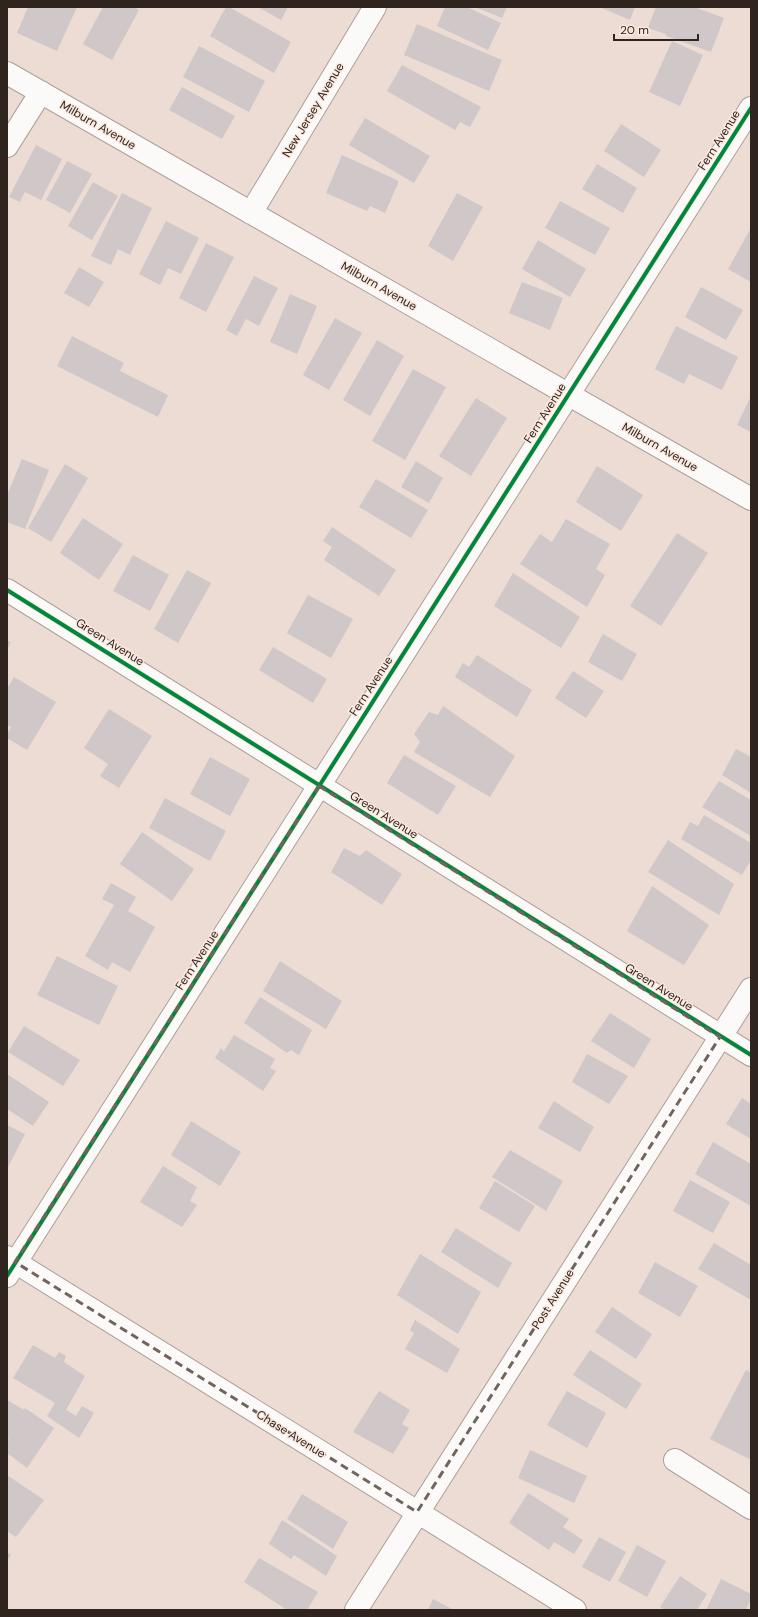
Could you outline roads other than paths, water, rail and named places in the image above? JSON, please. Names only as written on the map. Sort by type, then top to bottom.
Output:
[{"type":"street","name":"New Jersey Avenue","points":[[251,213],[375,7]]},
{"type":"street","name":"Milburn Avenue","points":[[7,73],[751,499]]},
{"type":"street","points":[[7,146],[41,92]]},
{"type":"street","name":"Fern Avenue","points":[[10,1265],[319,786],[751,108]]},
{"type":"street","name":"Green Avenue","points":[[7,590],[751,1055]]},
{"type":"street","name":"Post Avenue","points":[[356,1610],[751,989]]},
{"type":"street","name":"Chase Avenue","points":[[10,1265],[418,1512],[575,1610]]},
{"type":"street","points":[[675,1460],[751,1508]]}]
